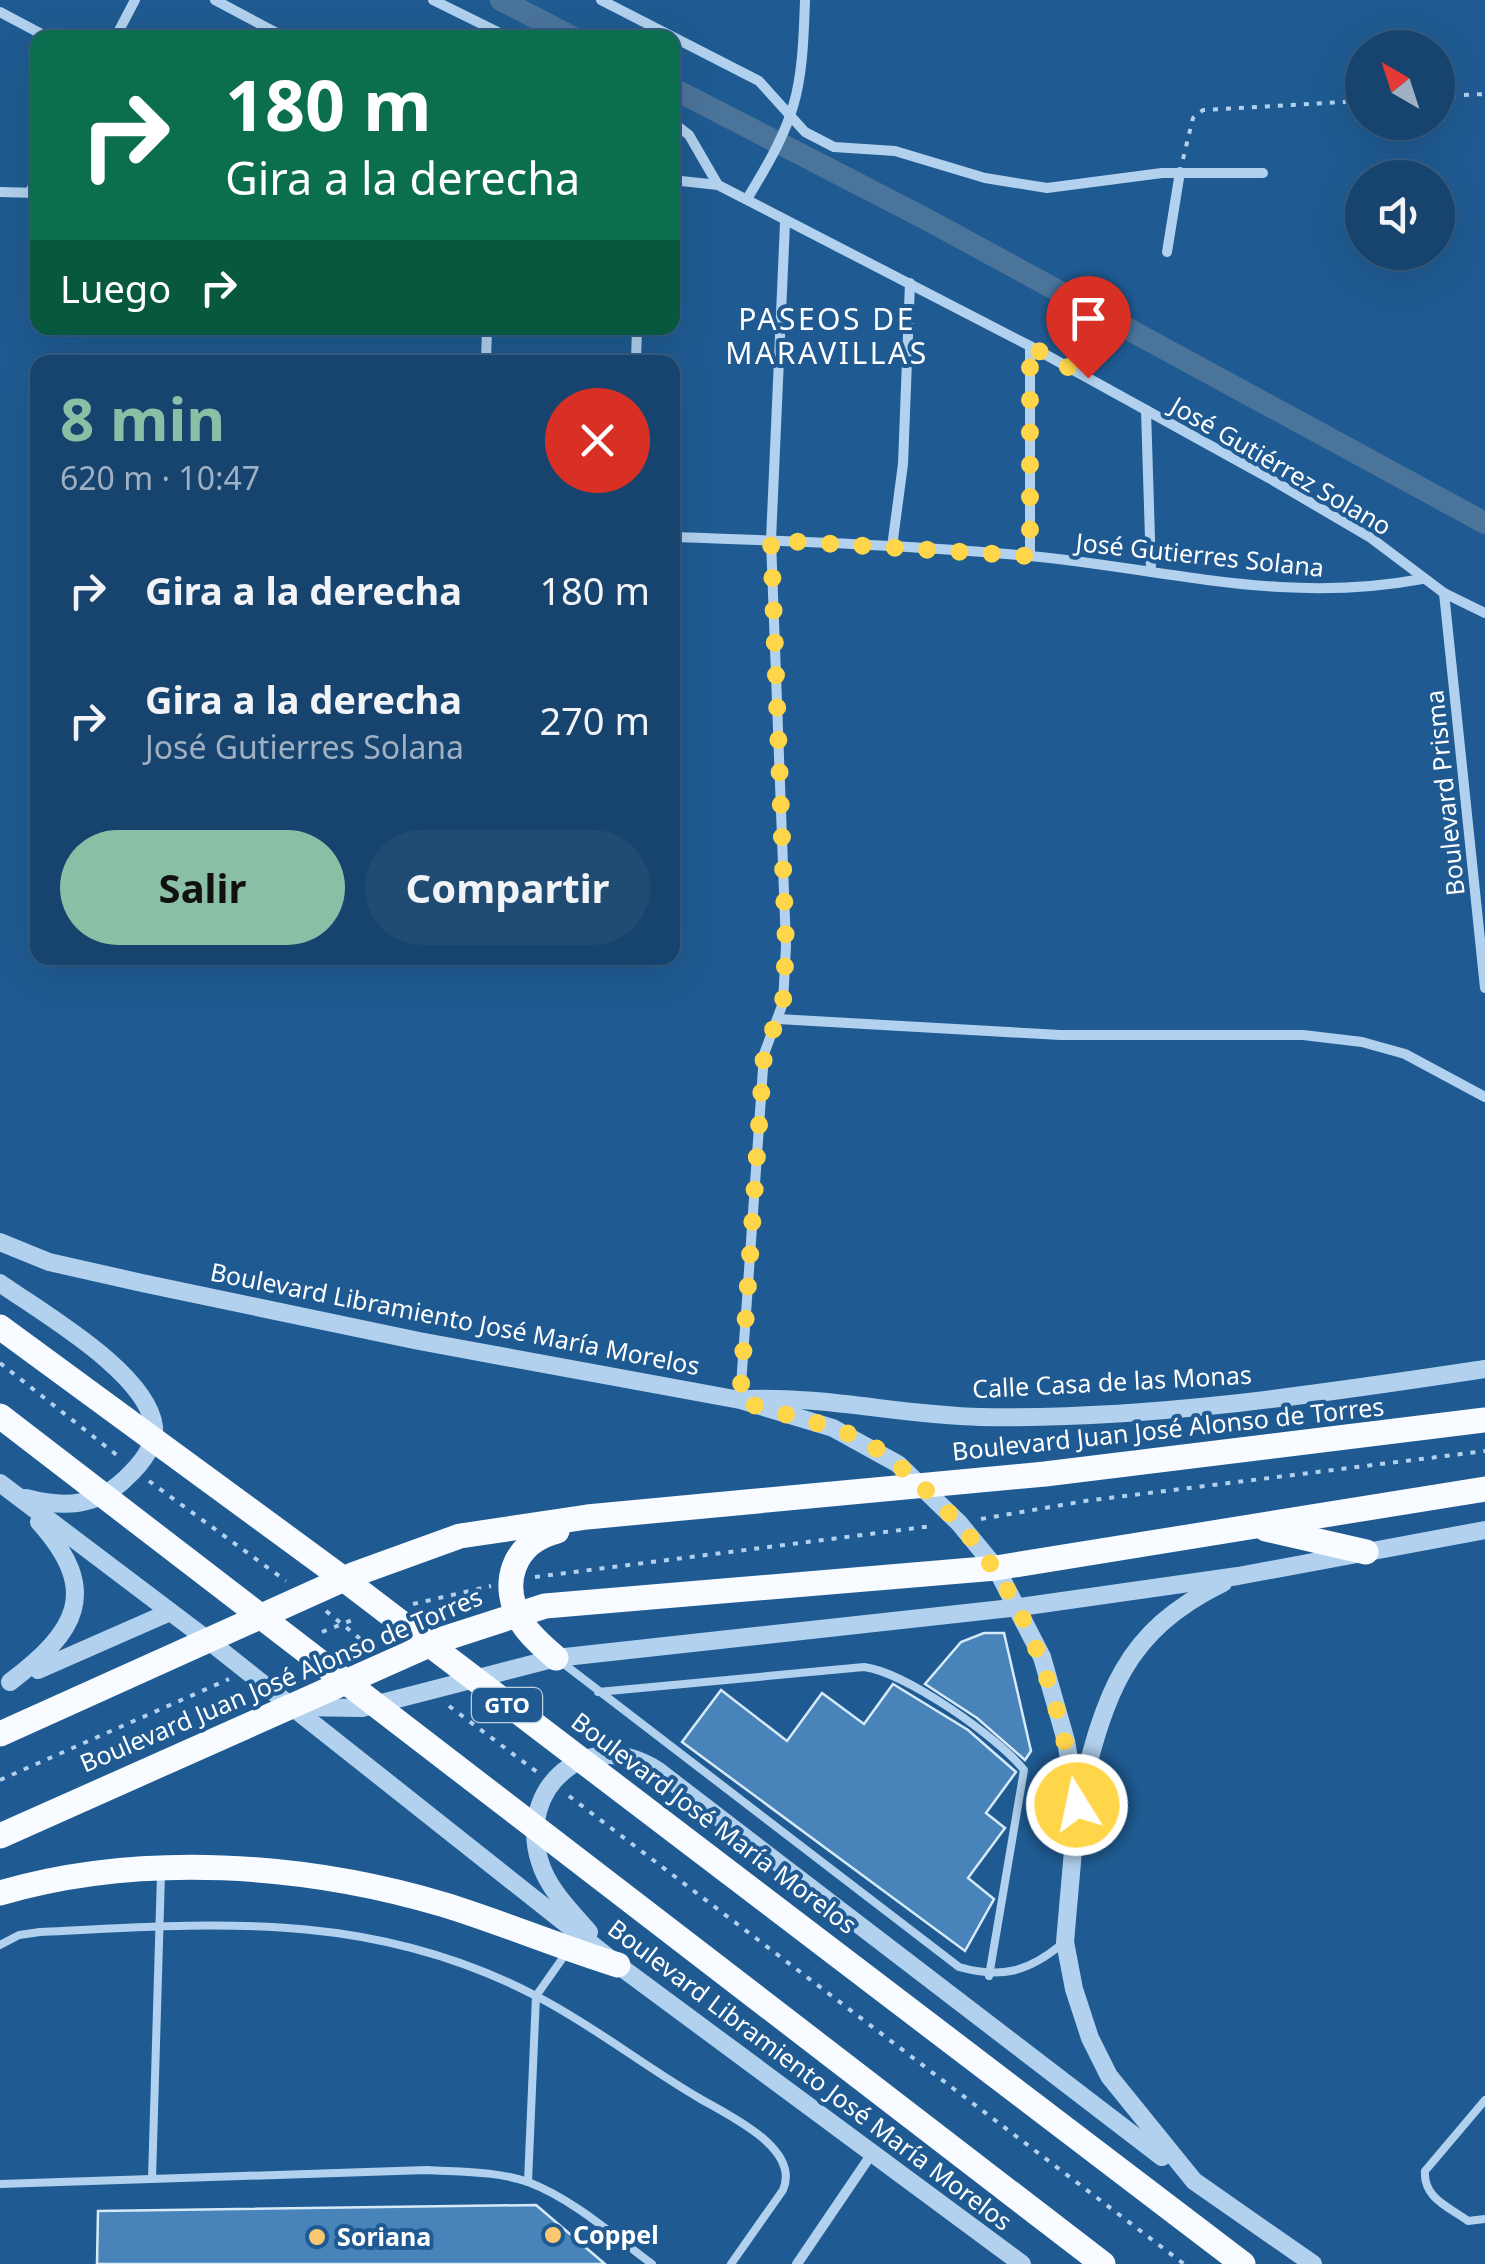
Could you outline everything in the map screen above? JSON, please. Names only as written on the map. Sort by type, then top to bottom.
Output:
[{"type":"main road","name":"Boulevard José María Morelos","points":[[0,1326],[345,1580],[1243,2264]]},
{"type":"main road","points":[[0,1416],[1103,2264]]},
{"type":"main road","name":"Boulevard Juan José Alonso de Torres","points":[[0,1734],[306,1596],[407,1553],[460,1536],[587,1517],[922,1487],[1410,1432],[1485,1420]]},
{"type":"main road","name":"Boulevard Juan José Alonso de Torres","points":[[0,1836],[388,1662],[517,1612],[545,1606],[996,1568],[1485,1489]]},
{"type":"main road","points":[[556,1658],[517,1612],[512,1582],[519,1552],[542,1535],[715,1517],[769,1502]]},
{"type":"main road","points":[[1252,1526],[1366,1552]]},
{"type":"main road","points":[[0,1893],[84,1875],[245,1869],[376,1888],[444,1905],[618,1965]]},
{"type":"street","points":[[119,30],[135,0]]},
{"type":"street","points":[[216,0],[271,30]]},
{"type":"street","points":[[433,0],[494,30]]},
{"type":"street","points":[[601,0],[660,30]]},
{"type":"street","points":[[748,199],[789,125],[803,75],[806,0]]},
{"type":"street","points":[[0,12],[33,30]]},
{"type":"street","points":[[680,40],[760,81],[789,125],[834,147],[895,152],[1018,186],[1076,186],[1180,172],[1263,174]]},
{"type":"street","points":[[680,128],[689,135],[718,185]]},
{"type":"street","points":[[1167,252],[1180,172]]},
{"type":"street","name":"José Gutiérrez Solano","points":[[680,181],[718,185],[748,199],[785,223],[1030,346],[1321,507],[1371,538],[1422,579],[1485,613]]},
{"type":"street","points":[[0,192],[30,193]]},
{"type":"street","points":[[740,1400],[764,1054],[783,1003],[786,946],[771,540],[785,223]]},
{"type":"street","points":[[892,547],[903,464],[910,283]]},
{"type":"street","points":[[1030,346],[1030,556]]},
{"type":"street","points":[[1146,410],[1151,571]]},
{"type":"street","name":"José Gutierres Solana","points":[[680,537],[1030,556],[1299,591],[1378,587],[1422,579]]},
{"type":"street","name":"Boulevard Prisma","points":[[1444,593],[1482,911],[1485,988]]},
{"type":"street","points":[[778,1018],[1060,1035],[1303,1035],[1362,1042],[1405,1054],[1485,1097]]},
{"type":"street","name":"Boulevard Libramiento José María Morelos","points":[[0,1242],[49,1262],[142,1283],[419,1341],[740,1400],[864,1442],[922,1487],[960,1523],[996,1568],[1020,1608],[1055,1698],[1077,1805],[1065,1942],[1074,1990],[1090,2038],[1109,2076],[1194,2181],[1313,2264]]},
{"type":"street","points":[[0,1283],[118,1371],[150,1408],[155,1431],[135,1470],[94,1501],[50,1504],[8,1489]]},
{"type":"street","name":"Calle Casa de las Monas","points":[[740,1400],[806,1398],[980,1416],[1076,1413],[1244,1402],[1485,1369]]},
{"type":"street","points":[[5,1684],[61,1639],[75,1603],[71,1568],[60,1548],[8,1489]]},
{"type":"street","name":"Boulevard Libramiento José María Morelos","points":[[8,1489],[209,1641],[618,1965],[1022,2264]]},
{"type":"street","points":[[291,1707],[362,1708],[556,1658],[1020,1608],[1238,1576],[1485,1530]]},
{"type":"street","points":[[1077,1805],[1106,1700],[1122,1667],[1166,1617],[1238,1576]]},
{"type":"street","points":[[5,1684],[170,1612]]},
{"type":"street","points":[[618,1965],[554,1890],[540,1864],[534,1834],[540,1806],[552,1784],[592,1754],[636,1757],[1194,2181]]},
{"type":"street","points":[[796,2264],[873,2151]]},
{"type":"lane","points":[[556,1658],[959,1967],[989,1976],[1032,1965],[1065,1942]]},
{"type":"lane","points":[[598,1692],[864,1668],[901,1676],[921,1688],[1024,1770],[989,1976]]},
{"type":"lane","points":[[152,2179],[162,1925],[160,1870]]},
{"type":"lane","points":[[0,1946],[19,1935],[40,1932],[260,1924],[367,1935],[480,1970],[536,1996],[751,2132],[782,2158],[788,2178],[731,2264]]},
{"type":"lane","points":[[528,2182],[536,1996],[569,1950]]},
{"type":"lane","points":[[1485,2100],[1425,2171],[1424,2183],[1429,2193],[1468,2221],[1485,2218]]},
{"type":"lane","points":[[0,2184],[427,2170],[528,2182],[570,2205],[652,2264]]},
{"type":"path","points":[[1455,95],[1485,94]]},
{"type":"path","points":[[1180,172],[1193,118],[1203,110],[1345,102]]},
{"type":"path","points":[[0,1363],[388,1662]]},
{"type":"path","points":[[398,1607],[512,1582],[960,1523],[1085,1500],[1485,1451]]},
{"type":"path","points":[[310,1638],[360,1617]]},
{"type":"path","points":[[0,1780],[247,1671]]},
{"type":"path","points":[[431,1693],[1184,2264]]},
{"type":"building","points":[[984,1633],[1004,1633],[1031,1751],[1025,1760],[977,1718],[925,1684],[961,1642]]},
{"type":"building","points":[[893,1684],[968,1730],[1016,1772],[986,1813],[1005,1828],[968,1878],[994,1899],[965,1951],[682,1742],[721,1690],[787,1741],[822,1693],[864,1724]]},
{"type":"building","name":"Soriana","points":[[536,2205],[605,2264],[97,2264],[98,2211]]},
{"type":"waterway","points":[[501,0],[559,30]]},
{"type":"waterway","points":[[680,92],[926,219],[1485,523]]},
{"type":"place","name":"Coppel","points":[[553,2235]]},
{"type":"place","name":"Soriana","points":[[317,2237]]},
{"type":"district","name":"PASEOS DE MARAVILLAS","points":[[827,337]]},
{"type":"route","points":[[1077,1805],[1066,1741],[1042,1657],[996,1568],[960,1523],[898,1464],[864,1442],[740,1400],[764,1054],[783,1003],[786,946],[771,540],[1030,556],[1030,346],[1088,378]]}]
